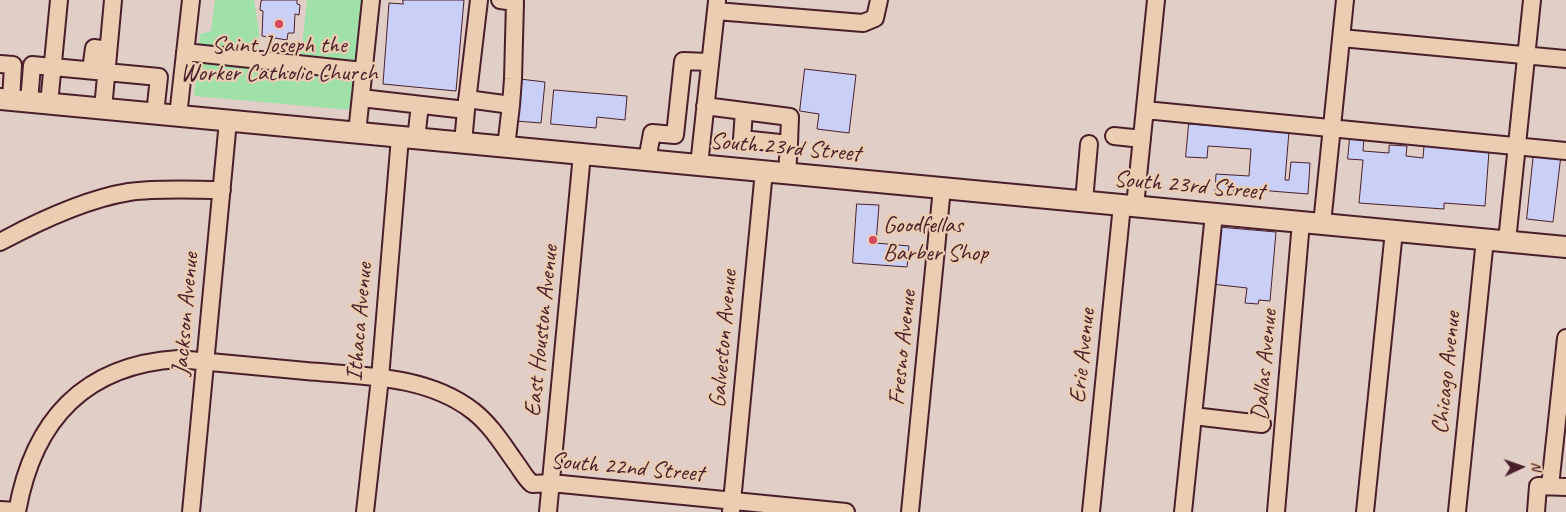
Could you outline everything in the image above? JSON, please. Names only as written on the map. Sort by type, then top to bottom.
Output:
[{"type":"main road","name":"South 23rd Street","points":[[13,100],[1566,247]]},
{"type":"street","points":[[49,104],[59,0]]},
{"type":"street","points":[[103,109],[99,71],[108,50],[113,0]]},
{"type":"street","points":[[178,116],[191,0]]},
{"type":"street","points":[[357,133],[371,0]]},
{"type":"street","points":[[463,143],[479,0]]},
{"type":"street","points":[[500,0],[515,2],[513,79],[506,147]]},
{"type":"street","points":[[699,165],[716,6],[863,23],[875,18],[879,0]]},
{"type":"street","name":"Erie Avenue","points":[[1092,512],[1128,206],[1142,139],[1156,0]]},
{"type":"street","points":[[1322,224],[1344,0]]},
{"type":"street","points":[[1506,241],[1532,0]]},
{"type":"street","points":[[1341,38],[1566,59]]},
{"type":"street","points":[[185,52],[364,71]]},
{"type":"street","points":[[647,160],[652,133],[675,135],[683,61],[710,62]]},
{"type":"street","points":[[0,64],[14,65],[13,100]]},
{"type":"street","points":[[13,100],[32,65],[99,71],[159,78],[155,114]]},
{"type":"street","points":[[680,89],[744,111],[790,117],[787,174]]},
{"type":"street","points":[[361,98],[420,105],[511,105]]},
{"type":"street","name":"Ithaca Avenue","points":[[365,512],[408,138],[420,105]]},
{"type":"street","points":[[1145,110],[1566,151]]},
{"type":"street","points":[[744,111],[742,139],[789,144]]},
{"type":"street","name":"Jackson Avenue","points":[[191,512],[228,121]]},
{"type":"street","points":[[1114,136],[1142,139]]},
{"type":"street","points":[[1084,201],[1088,144]]},
{"type":"street","name":"East Houston Avenue","points":[[548,512],[582,154]]},
{"type":"street","name":"Galveston Avenue","points":[[732,507],[764,171]]},
{"type":"street","name":"Fresno Avenue","points":[[910,512],[942,188]]},
{"type":"street","points":[[0,242],[30,225],[78,205],[129,192],[222,190]]},
{"type":"street","points":[[1183,512],[1214,214]]},
{"type":"street","name":"Dallas Avenue","points":[[1276,512],[1301,222]]},
{"type":"street","points":[[1365,512],[1394,231]]},
{"type":"street","name":"Chicago Avenue","points":[[1457,512],[1485,239]]},
{"type":"street","points":[[1536,512],[1551,486],[1566,338]]},
{"type":"street","name":"South 22nd Street","points":[[17,512],[30,460],[44,433],[59,413],[81,392],[107,376],[133,365],[156,360],[178,359],[380,378],[414,383],[436,389],[473,410],[487,423],[524,476],[532,484],[551,483],[732,507],[846,512]]},
{"type":"street","points":[[1193,416],[1262,424]]},
{"type":"street","points":[[0,510],[17,512]]},
{"type":"green space","points":[[215,0],[254,0],[259,32],[258,50],[301,54],[307,0],[362,0],[351,110],[194,96],[200,34],[211,31]]},
{"type":"building","name":"Saint Joseph the Worker Catholic Church","points":[[297,0],[297,4],[300,5],[299,15],[295,14],[294,33],[288,33],[287,40],[262,36],[263,11],[260,10],[261,1]]},
{"type":"building","points":[[403,0],[464,0],[456,91],[383,84],[389,3],[403,4]]},
{"type":"building","points":[[805,69],[856,75],[849,133],[817,129],[819,114],[800,111]]},
{"type":"building","points":[[520,79],[545,82],[541,123],[516,121]]},
{"type":"building","points":[[554,90],[627,96],[625,120],[597,117],[596,128],[551,124]]},
{"type":"building","points":[[1189,124],[1289,131],[1285,180],[1289,180],[1291,162],[1310,163],[1308,194],[1234,188],[1233,196],[1215,195],[1216,174],[1249,176],[1251,149],[1208,146],[1207,158],[1186,157]]},
{"type":"building","points":[[1350,138],[1364,139],[1363,151],[1389,153],[1389,145],[1407,146],[1406,156],[1423,158],[1424,146],[1489,151],[1485,206],[1444,203],[1444,209],[1359,203],[1363,160],[1348,159]]},
{"type":"building","points":[[1534,152],[1561,155],[1553,222],[1527,219]]},
{"type":"building","points":[[857,204],[879,205],[876,243],[909,246],[907,267],[853,263]]},
{"type":"building","points":[[1218,227],[1276,232],[1270,301],[1259,300],[1258,304],[1245,303],[1247,288],[1212,284]]},
{"type":"place","name":"Saint Joseph the Worker Catholic Church","points":[[279,24]]},
{"type":"place","name":"Goodfellas Barber Shop","points":[[873,240]]}]
